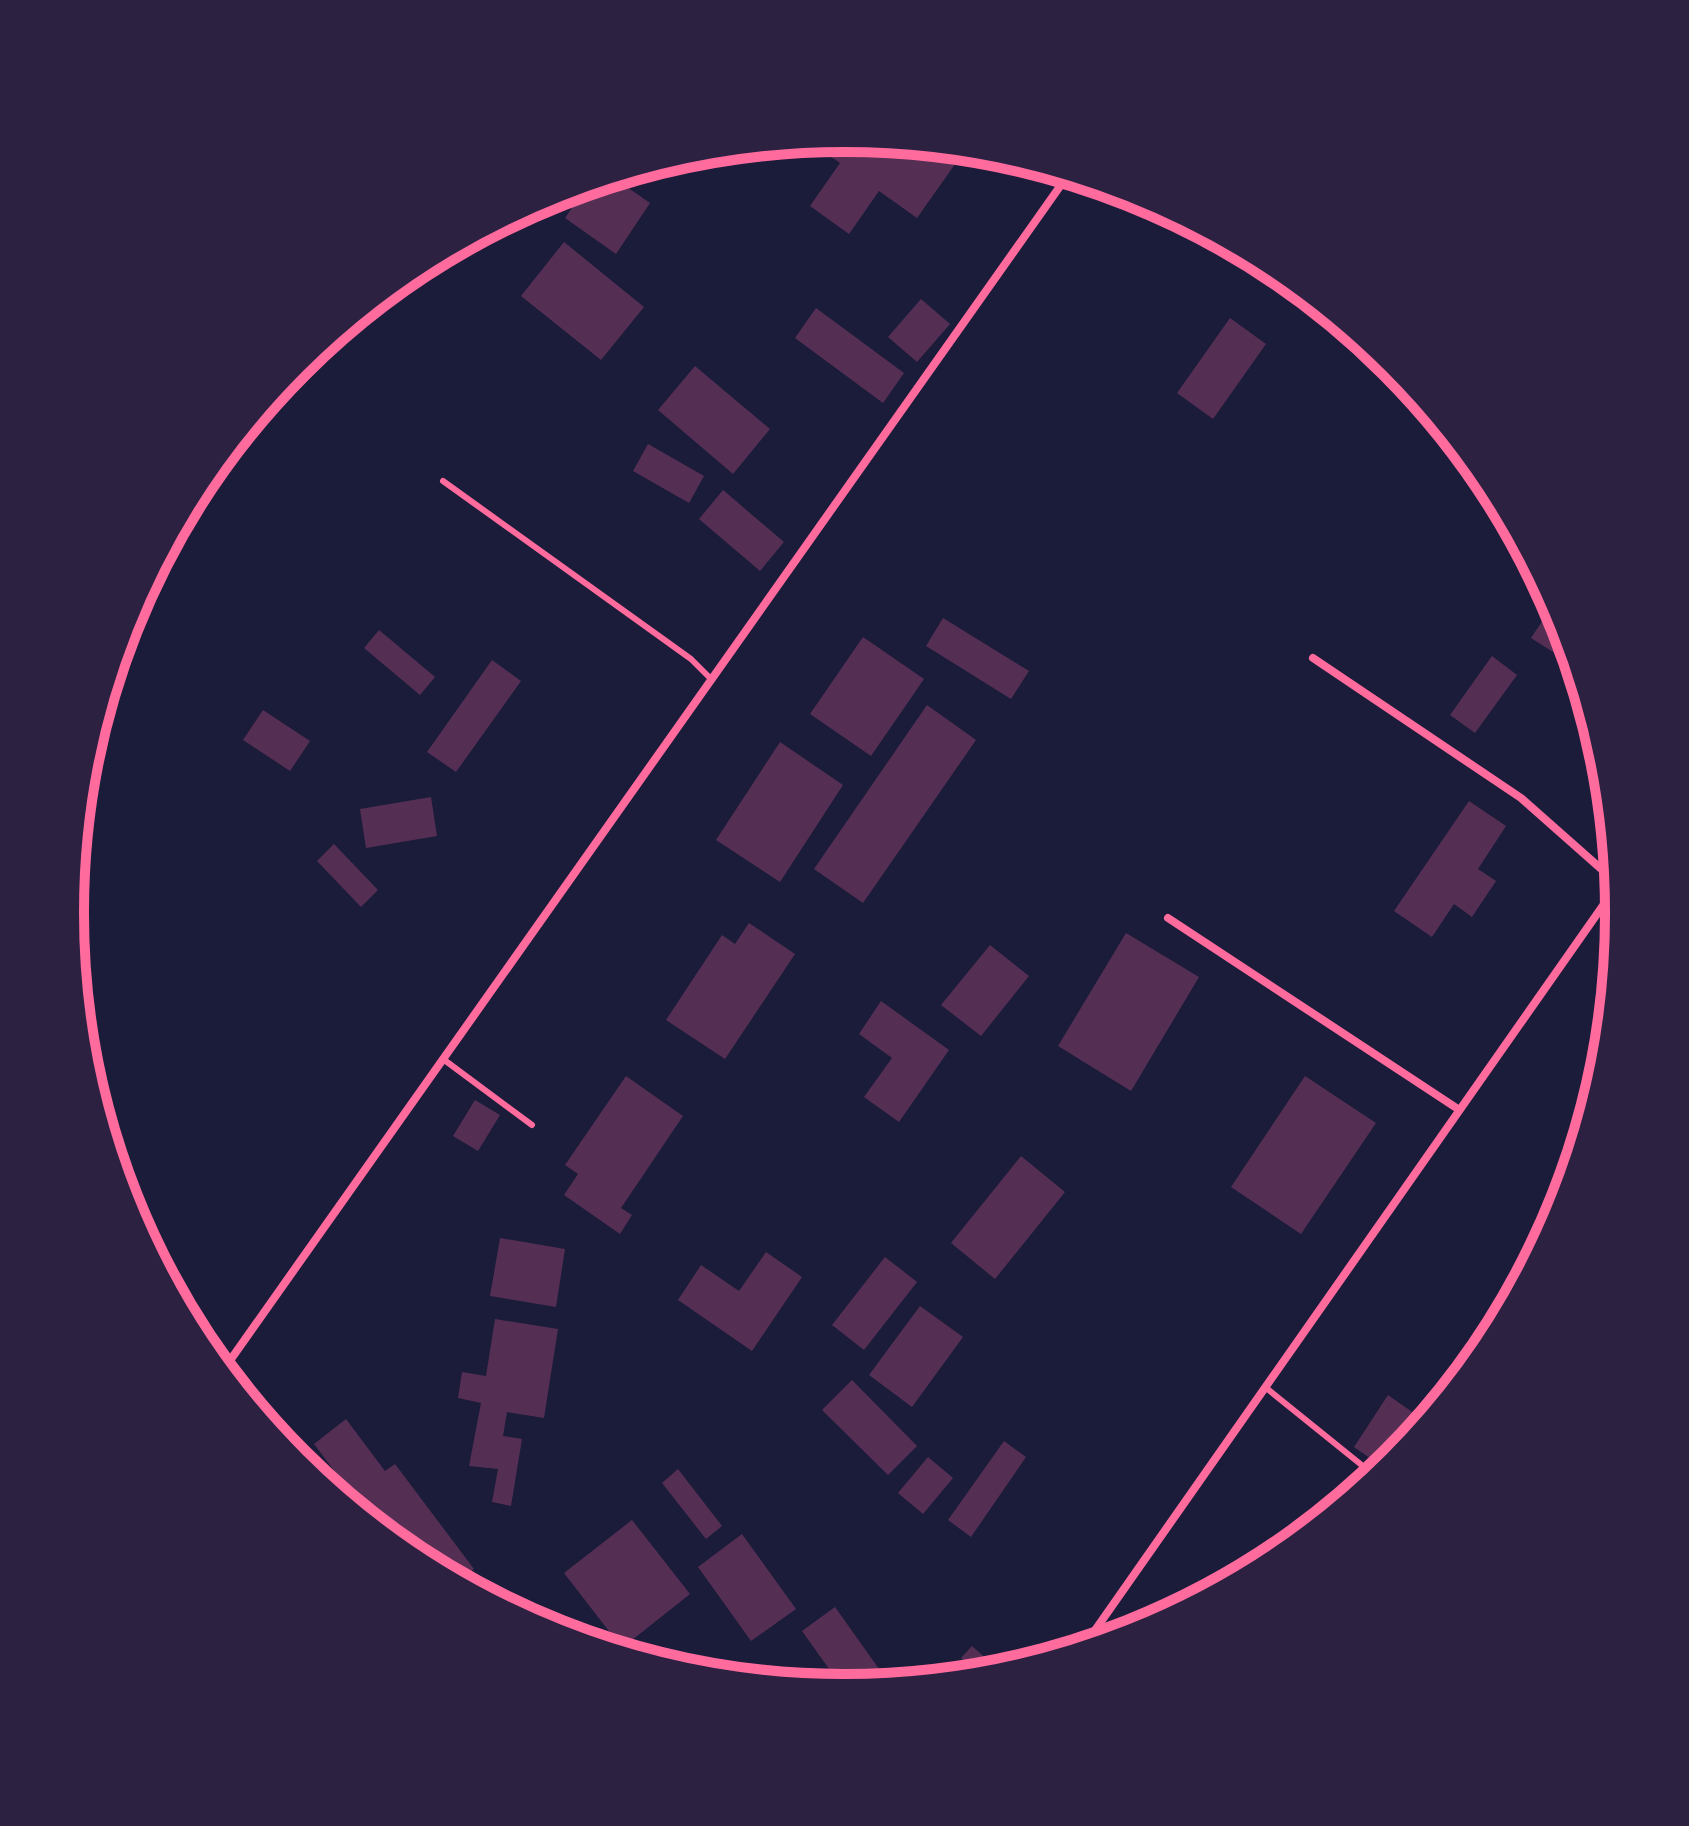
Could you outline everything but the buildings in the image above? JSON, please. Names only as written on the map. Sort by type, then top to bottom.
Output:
[{"type":"street","points":[[234,1366],[443,1059],[1061,184]]},
{"type":"street","points":[[1313,658],[1521,798],[1603,873]]},
{"type":"street","points":[[1094,1631],[1605,901]]},
{"type":"street","points":[[1168,918],[1458,1109]]},
{"type":"lane","points":[[443,481],[691,659],[712,680]]},
{"type":"lane","points":[[443,1059],[532,1125]]},
{"type":"lane","points":[[1265,1387],[1365,1467]]}]
